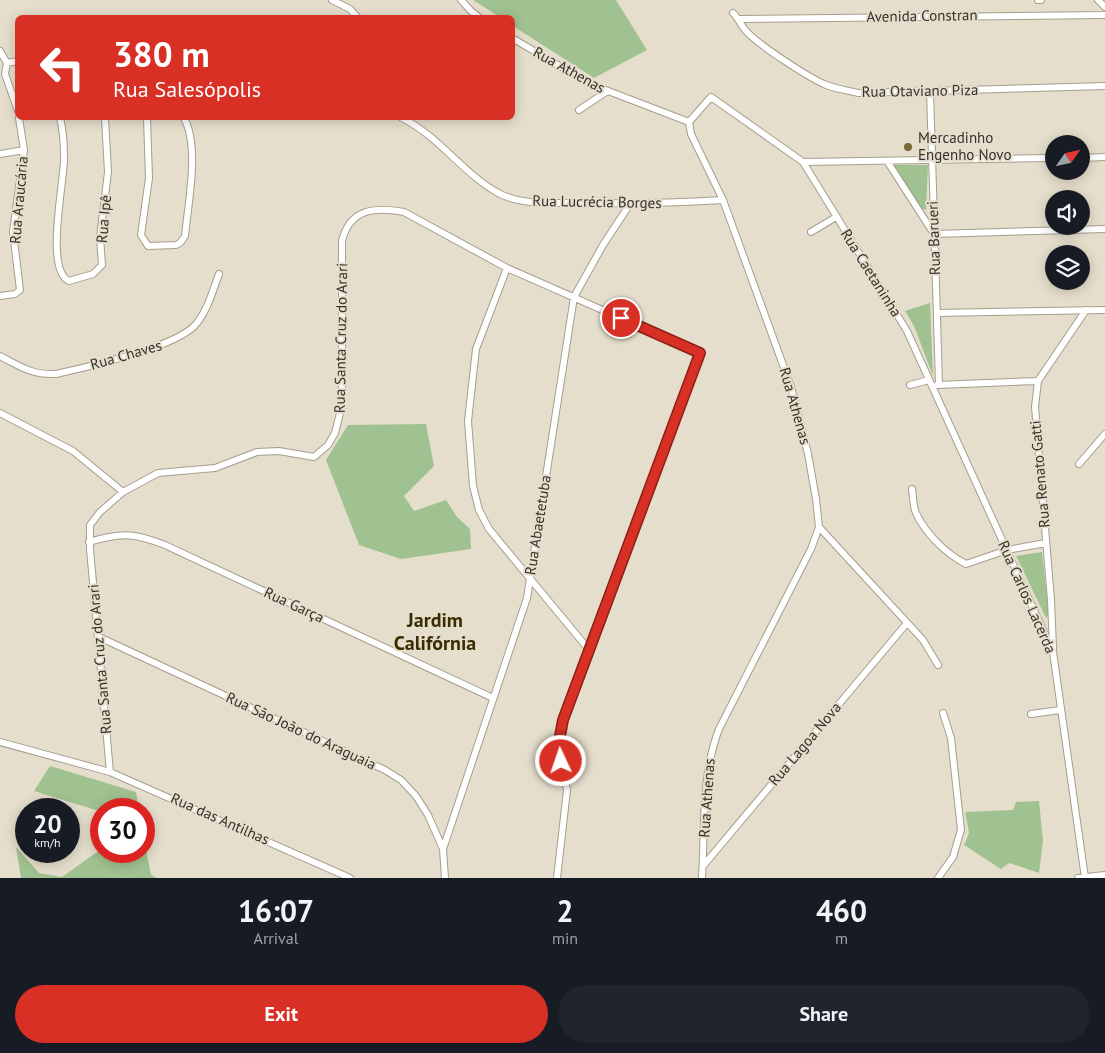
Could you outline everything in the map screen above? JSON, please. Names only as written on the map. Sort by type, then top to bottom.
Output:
[{"type":"street","points":[[332,0],[350,8],[356,15]]},
{"type":"street","points":[[461,0],[476,15]]},
{"type":"street","name":"Rua Otaviano Piza","points":[[733,13],[740,19],[745,30],[754,38],[825,85],[858,93],[1105,86]]},
{"type":"street","name":"Avenida Constran","points":[[740,19],[1105,15]]},
{"type":"street","name":"Rua Athenas","points":[[515,40],[606,92],[689,122],[691,134],[723,200],[791,387],[808,454],[819,528],[811,549],[718,729],[711,748],[706,777],[702,878]]},
{"type":"street","points":[[0,51],[7,64],[5,74],[15,102]]},
{"type":"street","points":[[7,64],[15,62]]},
{"type":"street","points":[[579,110],[606,92]]},
{"type":"street","name":"Rua Barueri","points":[[930,92],[939,384]]},
{"type":"street","points":[[689,122],[711,97],[803,162],[1045,158]]},
{"type":"street","name":"Rua Araucária","points":[[0,296],[15,294],[20,290],[13,232],[24,150],[19,120]]},
{"type":"street","name":"Rua Ipê","points":[[60,120],[64,157],[56,237],[61,269],[65,278],[69,281],[93,274],[102,265],[100,237],[108,172],[105,120]]},
{"type":"street","points":[[147,120],[149,178],[141,235],[148,246],[176,245],[185,236],[191,182],[191,141],[189,127],[185,120]]},
{"type":"street","name":"Rua Lucrécia Borges","points":[[407,120],[436,140],[461,167],[502,195],[520,201],[630,204],[723,200]]},
{"type":"street","points":[[0,154],[24,150]]},
{"type":"street","points":[[1090,158],[1105,157]]},
{"type":"street","points":[[887,160],[934,234],[1105,229]]},
{"type":"street","name":"Rua Caetaninha","points":[[803,162],[907,331],[932,388]]},
{"type":"street","name":"Rua Abaetetuba","points":[[443,849],[527,598],[574,297],[603,245],[630,204]]},
{"type":"street","name":"Rua Santa Cruz do Arari","points":[[110,772],[89,542],[90,525],[123,492],[158,473],[215,468],[257,452],[278,451],[314,457],[328,445],[340,422],[342,405],[342,241],[345,229],[353,219],[372,210],[385,209],[404,212],[507,268],[700,353],[590,651]]},
{"type":"street","points":[[812,232],[836,217]]},
{"type":"street","points":[[507,268],[476,348],[468,421],[473,486],[479,510],[489,529],[590,651],[563,720],[559,737],[558,747],[567,790],[557,878]]},
{"type":"street","name":"Rua Chaves","points":[[0,356],[31,373],[39,375],[56,374],[168,342],[196,325],[205,311],[219,274]]},
{"type":"street","name":"Rua Renato Gatti","points":[[1053,652],[1034,407],[1038,381],[1086,310]]},
{"type":"street","points":[[936,313],[1105,310]]},
{"type":"street","points":[[910,385],[929,380]]},
{"type":"street","points":[[932,388],[939,384],[1038,381]]},
{"type":"street","name":"Rua Carlos Lacerda","points":[[932,388],[1053,652],[1082,878]]},
{"type":"street","points":[[0,413],[73,451],[123,492]]},
{"type":"street","points":[[1079,464],[1105,434]]},
{"type":"street","points":[[912,489],[915,511],[922,523],[945,550],[966,564],[1006,550],[1046,543]]},
{"type":"street","points":[[819,528],[923,640],[938,665]]},
{"type":"street","name":"Rua Garça","points":[[89,542],[119,534],[144,537],[165,545],[493,698]]},
{"type":"street","name":"Rua Lagoa Nova","points":[[703,866],[907,623]]},
{"type":"street","name":"Rua São João do Araguaia","points":[[99,637],[385,770],[400,780],[416,796],[428,815],[443,849],[445,878]]},
{"type":"street","points":[[1031,714],[1060,710]]},
{"type":"street","points":[[938,878],[953,857],[961,830],[951,738],[943,713]]},
{"type":"street","name":"Rua das Antilhas","points":[[0,742],[110,772],[350,878]]},
{"type":"street","points":[[1082,878],[1105,875]]},
{"type":"green space","points":[[473,0],[616,0],[647,50],[594,78],[515,27],[515,15],[497,15]]},
{"type":"green space","points":[[893,165],[928,165],[926,210],[920,208]]},
{"type":"green space","points":[[930,303],[933,376],[914,326],[905,311]]},
{"type":"green space","points":[[426,424],[434,466],[404,496],[414,511],[446,500],[457,517],[470,529],[471,549],[401,559],[359,545],[326,460],[348,425]]},
{"type":"green space","points":[[1042,552],[1049,615],[1046,618],[1016,556]]},
{"type":"green space","points":[[50,766],[136,792],[137,798],[90,798],[90,808],[80,805],[80,798],[57,798],[34,791]]},
{"type":"green space","points":[[1039,801],[1043,841],[1039,873],[1009,863],[1001,869],[964,845],[969,833],[965,812],[1013,810],[1016,802]]},
{"type":"green space","points":[[90,857],[90,863],[149,863],[151,875],[157,878],[21,878],[19,863],[30,863],[39,873],[62,877]]},
{"type":"place","name":"Mercadinho Engenho Novo","points":[[908,147]]},
{"type":"district","name":"Jardim Califórnia","points":[[435,632]]},
{"type":"route","points":[[561,761],[558,747],[563,720],[700,353],[621,318]]}]
